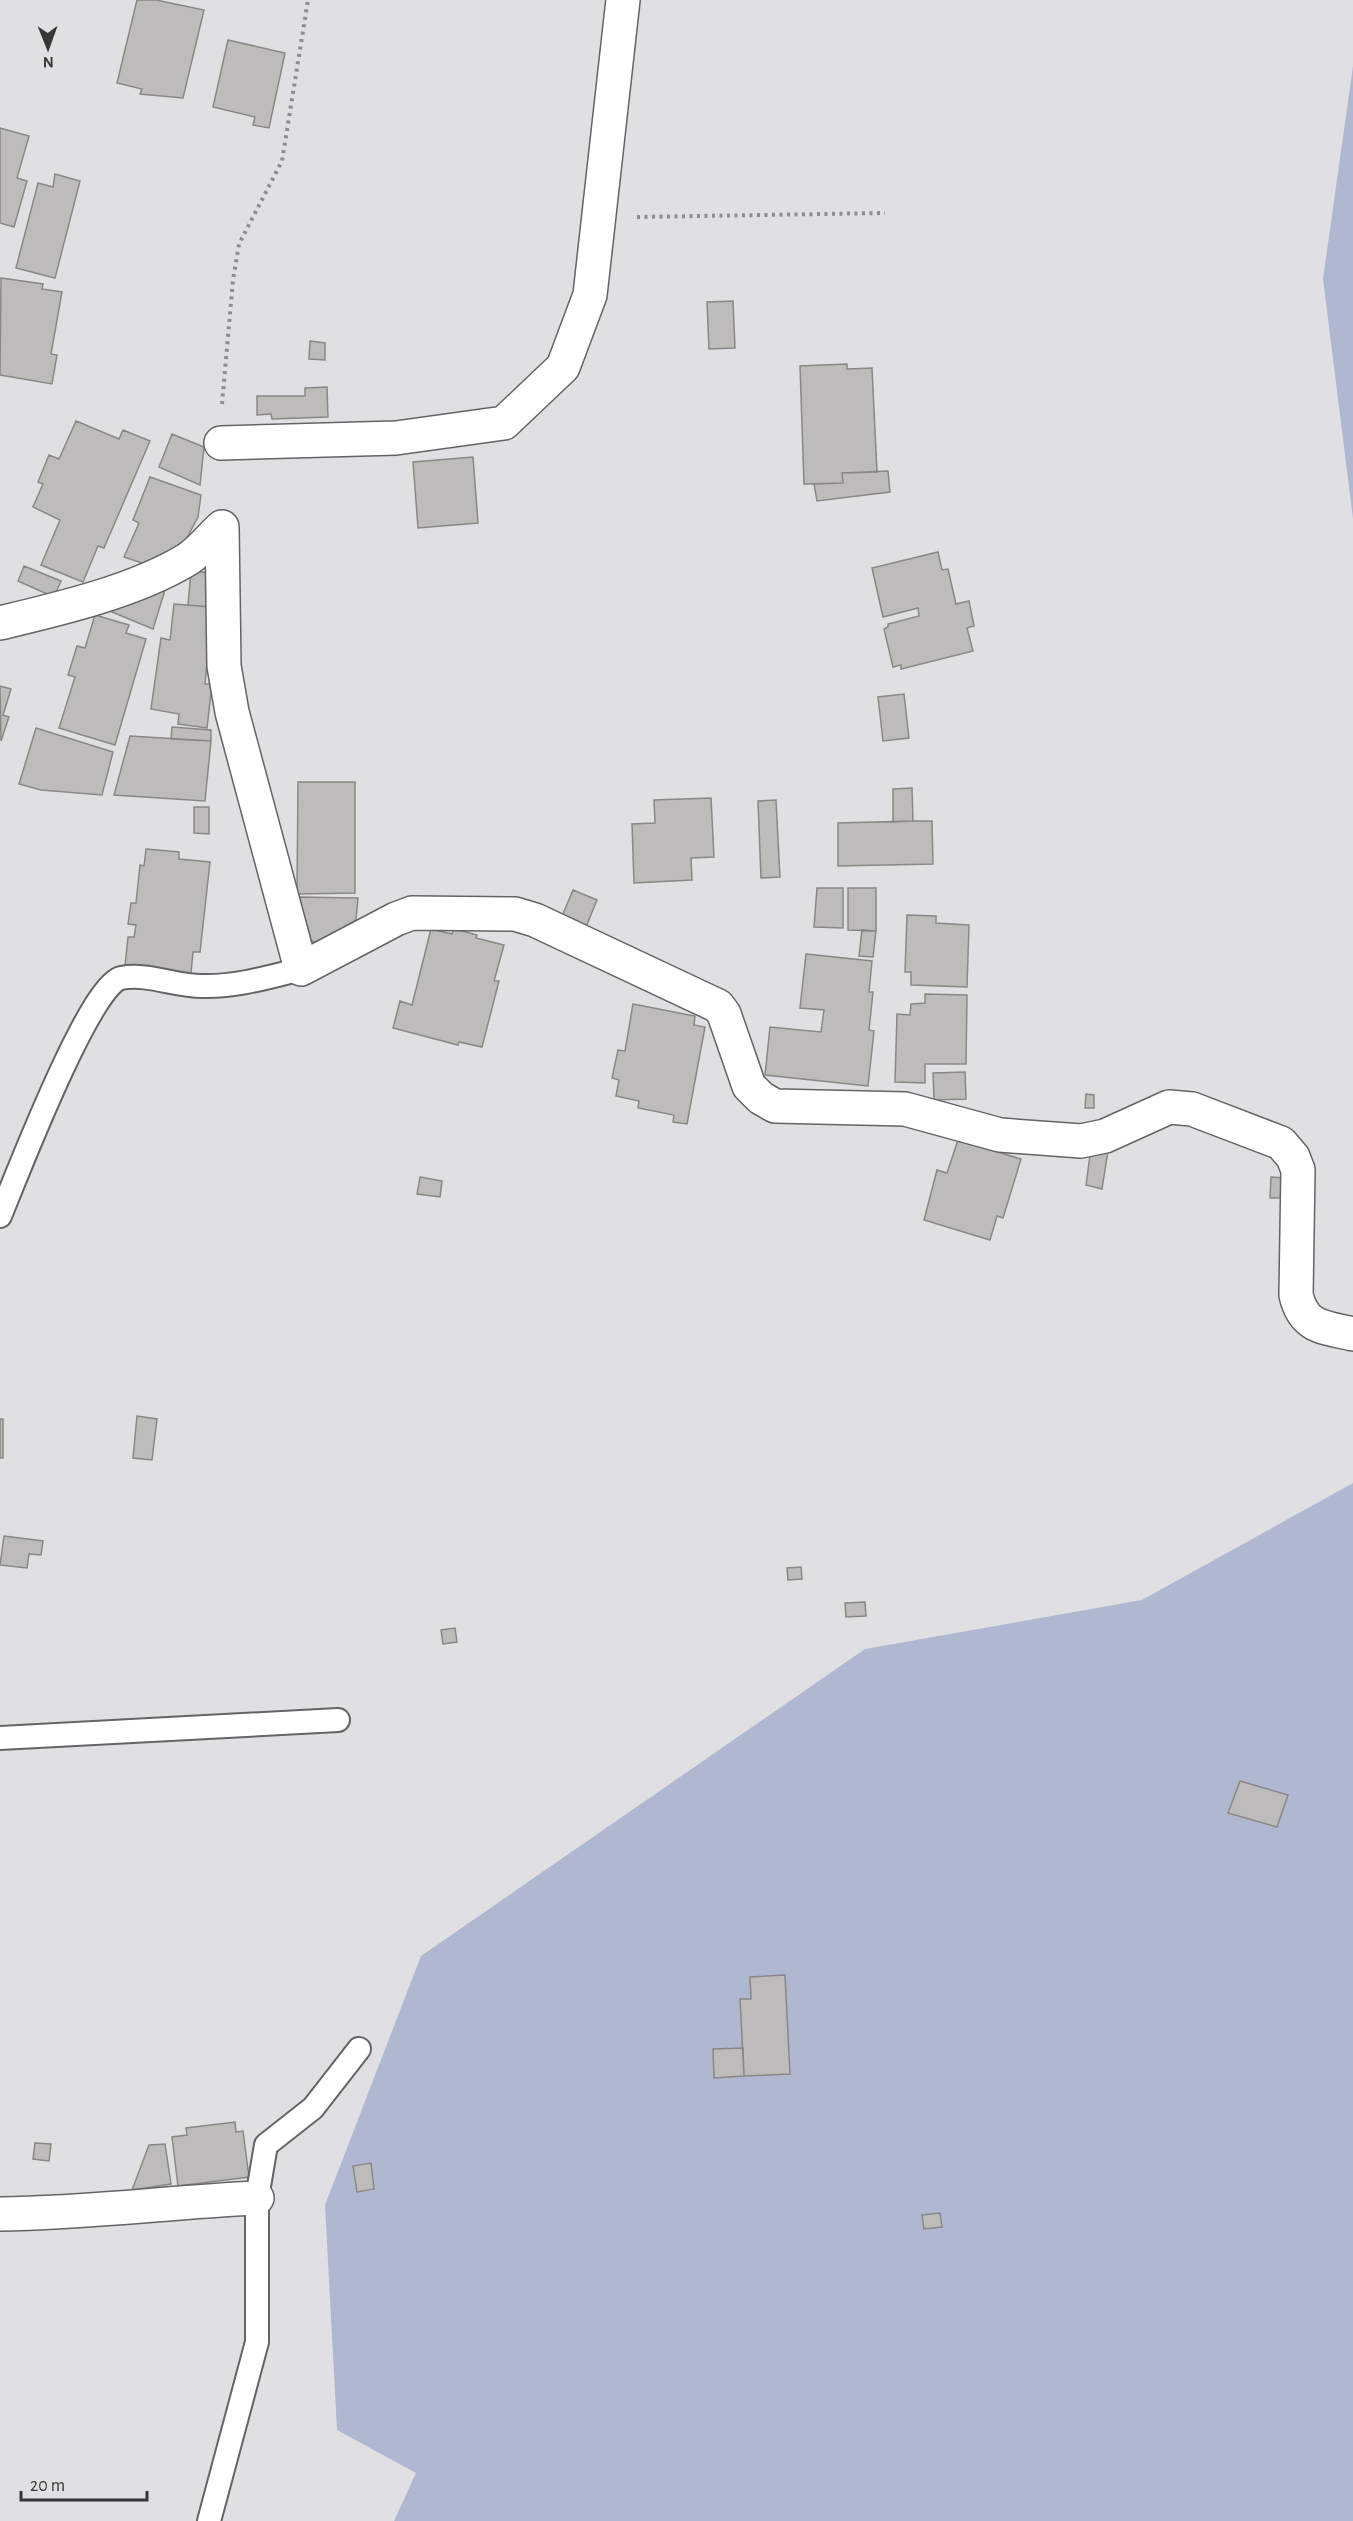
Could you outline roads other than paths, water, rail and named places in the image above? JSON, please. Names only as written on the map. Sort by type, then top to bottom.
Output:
[{"type":"street","points":[[221,442],[396,438],[504,423],[563,367],[590,295],[623,0]]},
{"type":"street","points":[[0,623],[50,611],[142,581],[189,558],[222,527],[224,666],[232,712],[301,969],[396,919],[412,914],[515,914],[535,920],[718,1005],[724,1014],[749,1086],[761,1098],[775,1106],[905,1109],[1000,1135],[1081,1141],[1105,1136],[1170,1107],[1192,1109],[1281,1143],[1293,1157],[1298,1170],[1296,1294],[1300,1311],[1308,1321],[1353,1334]]},
{"type":"street","points":[[0,2214],[61,2214],[189,2201],[257,2198]]},
{"type":"lane","points":[[0,1216],[58,1078],[102,994],[117,979],[136,976],[202,987],[255,981],[301,969]]},
{"type":"lane","points":[[0,1737],[338,1720]]},
{"type":"lane","points":[[209,2521],[257,2342],[257,2198],[266,2145],[313,2108],[359,2049]]}]
